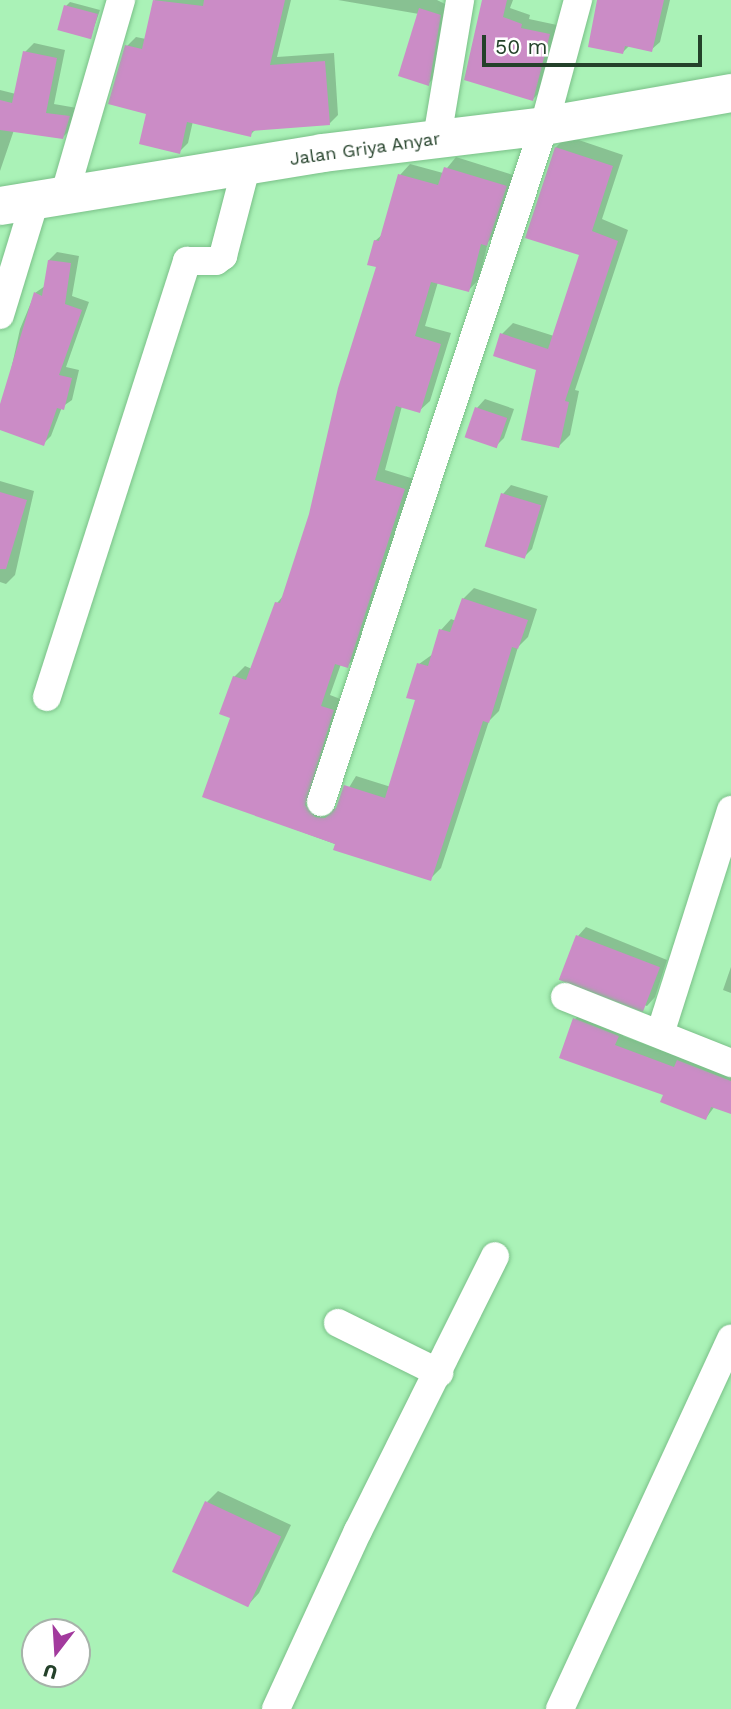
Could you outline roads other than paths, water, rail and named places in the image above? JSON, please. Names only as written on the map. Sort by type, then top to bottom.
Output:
[{"type":"street","points":[[0,315],[50,195],[121,0]]},
{"type":"street","points":[[437,138],[460,0]]},
{"type":"street","points":[[321,802],[544,126],[578,0]]},
{"type":"street","name":"Jalan Griya Anyar","points":[[0,206],[50,195],[437,138],[544,126],[731,93]]},
{"type":"street","points":[[47,697],[187,261],[216,261],[223,256],[246,168]]},
{"type":"street","points":[[660,1034],[731,810]]},
{"type":"street","points":[[565,997],[731,1063]]},
{"type":"street","points":[[276,1709],[358,1531],[495,1256]]},
{"type":"street","points":[[338,1323],[439,1373]]},
{"type":"street","points":[[560,1709],[731,1339]]}]
